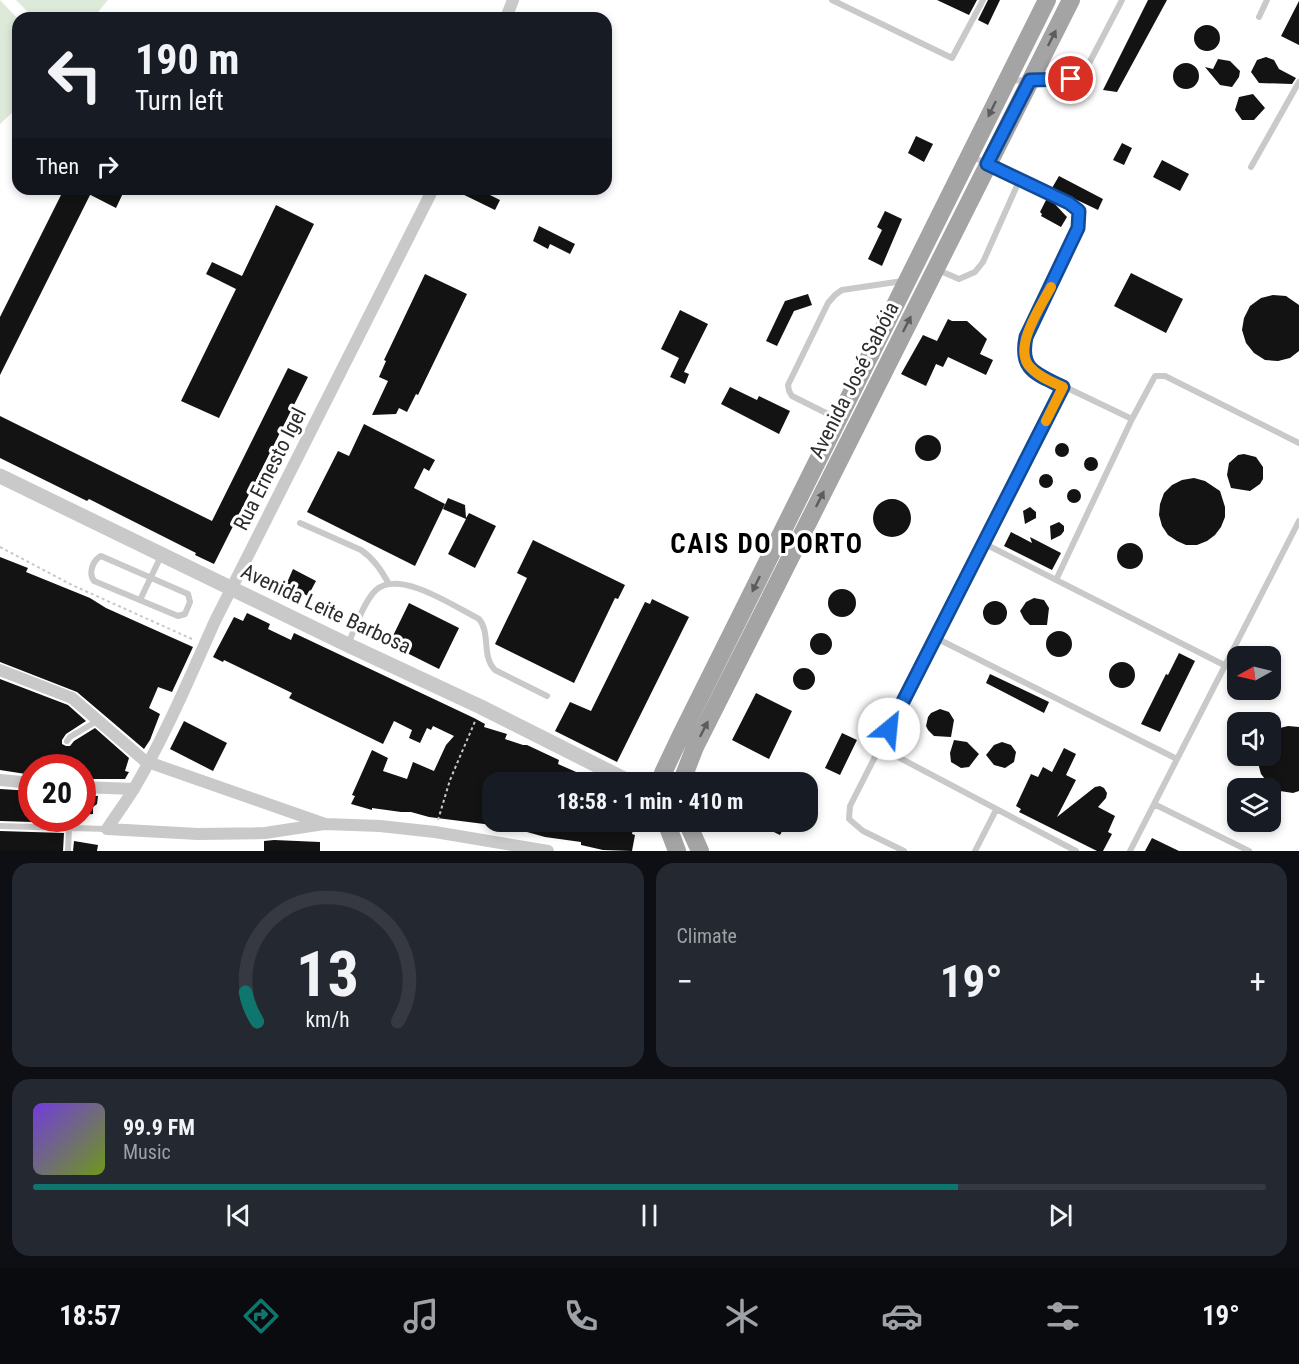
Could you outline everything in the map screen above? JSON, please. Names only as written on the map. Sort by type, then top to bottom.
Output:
[{"type":"main road","name":"Avenida José Sabóia","points":[[663,772],[1047,0]]},
{"type":"main road","name":"Avenida José Sabóia","points":[[685,772],[695,747],[1071,0]]},
{"type":"main road","points":[[670,832],[677,851]]},
{"type":"main road","points":[[691,832],[700,851]]},
{"type":"street","name":"Rua Ernesto Igel","points":[[107,830],[149,762],[232,588],[430,195]]},
{"type":"street","name":"Avenida Leite Barbosa","points":[[0,476],[163,553],[348,645],[481,706],[610,772]]},
{"type":"street","points":[[0,670],[72,698],[149,762],[325,824]]},
{"type":"street","points":[[0,780],[18,782]]},
{"type":"street","points":[[96,788],[134,789]]},
{"type":"street","points":[[107,830],[198,834],[265,833],[325,824],[380,826],[435,832],[548,851]]},
{"type":"lane","points":[[832,0],[952,58],[983,0]]},
{"type":"lane","points":[[1006,82],[1071,79],[1084,73],[1122,0]]},
{"type":"lane","points":[[1259,17],[1267,0]]},
{"type":"lane","points":[[1251,167],[1299,82]]},
{"type":"lane","points":[[969,155],[1069,203],[1079,211],[1078,228],[1026,337],[1023,350],[1024,359],[1028,367],[1038,374],[1132,419]]},
{"type":"lane","points":[[935,268],[958,279],[975,272],[983,262],[1020,179]]},
{"type":"lane","points":[[838,418],[792,396],[788,385],[828,303],[842,290],[906,280]]},
{"type":"lane","points":[[1056,580],[1132,419],[1155,376],[1166,376],[1299,443]]},
{"type":"lane","points":[[904,851],[863,831],[849,819],[850,806],[1063,387]]},
{"type":"lane","points":[[1130,851],[1299,521]]},
{"type":"lane","points":[[300,523],[361,549],[376,562],[389,584]]},
{"type":"lane","points":[[983,543],[1226,666]]},
{"type":"lane","points":[[140,600],[163,553]]},
{"type":"lane","points":[[101,556],[150,577],[188,594],[190,602],[185,614],[178,616],[93,581],[91,571],[97,558],[101,556]]},
{"type":"lane","points":[[348,645],[375,591],[389,584],[418,588],[479,619],[483,625],[490,665],[495,670],[547,696]]},
{"type":"lane","points":[[936,638],[1177,759]]},
{"type":"lane","points":[[67,741],[98,721]]},
{"type":"lane","points":[[879,747],[1076,851]]},
{"type":"lane","points":[[1154,804],[1250,851]]},
{"type":"lane","points":[[975,851],[996,810]]},
{"type":"lane","points":[[0,826],[18,827]]},
{"type":"lane","points":[[96,829],[107,830]]},
{"type":"lane","points":[[68,851],[69,832]]},
{"type":"path","points":[[0,547],[72,585],[205,644]]},
{"type":"path","points":[[435,832],[450,780],[481,706]]},
{"type":"green space","points":[[0,0],[12,13],[12,113],[0,124]]},
{"type":"green space","points":[[16,0],[108,0],[98,12],[28,12]]},
{"type":"building","points":[[937,0],[977,0],[969,15]]},
{"type":"building","points":[[988,0],[1000,0],[988,25],[978,20]]},
{"type":"building","points":[[1148,0],[1167,0],[1117,92],[1103,90]]},
{"type":"building","points":[[1299,1],[1299,45],[1281,36]]},
{"type":"building","points":[[1207,25],[1216,29],[1220,38],[1216,47],[1207,51],[1198,47],[1194,38],[1198,29]]},
{"type":"building","points":[[1266,57],[1274,60],[1279,69],[1296,78],[1292,84],[1259,83],[1251,72],[1257,60]]},
{"type":"building","points":[[1218,59],[1230,61],[1240,71],[1232,87],[1220,85],[1205,67],[1213,69]]},
{"type":"building","points":[[1186,63],[1195,67],[1199,76],[1195,85],[1186,89],[1177,85],[1173,76],[1177,67]]},
{"type":"building","points":[[1253,94],[1265,108],[1254,120],[1242,120],[1235,110],[1239,97]]},
{"type":"building","points":[[916,136],[933,144],[924,162],[908,153]]},
{"type":"building","points":[[1122,143],[1132,148],[1124,165],[1113,160]]},
{"type":"building","points":[[1162,160],[1189,174],[1180,191],[1153,177]]},
{"type":"building","points":[[1059,176],[1103,199],[1098,210],[1052,188]]},
{"type":"building","points":[[61,195],[90,195],[0,375],[0,317]]},
{"type":"building","points":[[91,195],[122,195],[116,208]]},
{"type":"building","points":[[464,195],[490,195],[500,200],[495,210]]},
{"type":"building","points":[[1047,198],[1067,217],[1061,227],[1041,216],[1040,212]]},
{"type":"building","points":[[276,205],[314,224],[219,418],[181,401],[236,289],[206,274],[212,262],[242,276]]},
{"type":"building","points":[[885,211],[902,219],[882,266],[868,259],[882,230],[877,227]]},
{"type":"building","points":[[539,226],[575,244],[570,254],[550,244],[548,249],[533,241]]},
{"type":"building","points":[[1131,273],[1183,299],[1166,333],[1114,306]]},
{"type":"building","points":[[425,274],[467,294],[418,395],[416,394],[407,412],[399,408],[396,414],[372,415],[388,381],[379,377],[386,361],[384,360]]},
{"type":"building","points":[[808,294],[812,305],[794,311],[777,346],[766,341],[785,301]]},
{"type":"building","points":[[1273,295],[1286,296],[1299,305],[1299,351],[1290,358],[1278,361],[1265,360],[1254,353],[1246,343],[1242,330],[1244,318],[1250,306],[1261,298]]},
{"type":"building","points":[[680,310],[708,324],[684,372],[689,374],[685,384],[670,377],[679,358],[661,349]]},
{"type":"building","points":[[948,319],[967,321],[987,339],[980,354],[993,360],[986,375],[948,357],[943,367],[936,364],[926,386],[901,374],[923,335],[937,341]]},
{"type":"building","points":[[288,368],[308,377],[214,564],[89,499],[87,501],[0,458],[0,416],[212,521]]},
{"type":"building","points":[[730,387],[757,400],[759,396],[790,411],[779,434],[721,404]]},
{"type":"building","points":[[364,424],[435,460],[429,471],[424,468],[414,488],[445,504],[415,566],[307,512],[338,451],[349,456]]},
{"type":"building","points":[[928,435],[938,438],[941,448],[938,458],[928,461],[918,458],[915,448],[918,438]]},
{"type":"building","points":[[1062,443],[1067,445],[1069,450],[1067,455],[1062,457],[1057,455],[1055,450],[1057,445]]},
{"type":"building","points":[[1238,455],[1256,457],[1263,467],[1263,479],[1250,491],[1231,488],[1227,475],[1229,463]]},
{"type":"building","points":[[1088,457],[1094,457],[1098,464],[1094,471],[1088,471],[1084,467],[1084,461]]},
{"type":"building","points":[[1046,474],[1051,476],[1053,481],[1051,486],[1046,488],[1041,486],[1039,481],[1041,476]]},
{"type":"building","points":[[1194,478],[1205,481],[1220,491],[1225,507],[1225,517],[1215,535],[1207,541],[1197,545],[1186,545],[1168,535],[1162,526],[1159,515],[1160,504],[1164,493],[1172,485]]},
{"type":"building","points":[[1071,489],[1077,489],[1081,496],[1077,503],[1071,503],[1067,499],[1067,493]]},
{"type":"building","points":[[448,498],[465,505],[466,518],[469,513],[496,526],[475,568],[448,554],[466,519],[443,509]]},
{"type":"building","points":[[892,499],[905,505],[911,518],[905,531],[892,537],[879,531],[873,518],[879,505]]},
{"type":"building","points":[[1030,507],[1036,512],[1036,518],[1025,524],[1023,511]]},
{"type":"building","points":[[1059,522],[1064,526],[1064,531],[1051,540],[1050,526]]},
{"type":"building","points":[[1011,532],[1032,543],[1030,537],[1061,553],[1052,570],[1004,546]]},
{"type":"building","points":[[533,540],[625,585],[618,599],[615,598],[574,683],[495,644],[527,578],[517,573]]},
{"type":"building","points":[[1130,543],[1139,547],[1143,556],[1139,565],[1130,569],[1121,565],[1117,556],[1121,547]]},
{"type":"building","points":[[0,557],[28,568],[26,572],[90,598],[106,608],[193,647],[172,692],[158,687],[149,708],[160,714],[144,749],[77,692],[0,662]]},
{"type":"building","points":[[293,569],[316,581],[308,596],[286,585]]},
{"type":"building","points":[[842,589],[852,593],[856,603],[852,613],[842,617],[832,613],[828,603],[832,593]]},
{"type":"building","points":[[1034,598],[1044,600],[1049,608],[1047,625],[1030,625],[1020,611],[1026,602]]},
{"type":"building","points":[[652,599],[689,617],[617,762],[555,731],[570,702],[591,711],[645,602],[650,604]]},
{"type":"building","points":[[990,601],[1000,601],[1007,608],[1007,618],[1000,625],[990,625],[983,618],[983,608]]},
{"type":"building","points":[[409,603],[459,628],[439,669],[389,644]]},
{"type":"building","points":[[247,613],[270,624],[268,629],[291,640],[294,633],[474,718],[485,724],[484,727],[507,734],[505,739],[527,745],[559,760],[558,764],[576,772],[482,772],[482,824],[429,817],[411,812],[372,808],[372,810],[351,804],[355,796],[352,795],[372,750],[388,758],[383,771],[407,779],[413,762],[434,771],[446,745],[454,736],[433,726],[431,730],[427,728],[420,743],[409,738],[412,730],[394,721],[383,744],[289,698],[292,693],[224,660],[223,662],[213,657],[234,617],[243,621]]},
{"type":"building","points":[[1059,631],[1068,635],[1072,644],[1068,653],[1059,657],[1050,653],[1046,644],[1050,635]]},
{"type":"building","points":[[821,633],[829,636],[832,644],[829,652],[821,655],[813,652],[810,644],[813,636]]},
{"type":"building","points":[[1179,653],[1195,661],[1160,732],[1141,724]]},
{"type":"building","points":[[1122,662],[1131,666],[1135,675],[1131,684],[1122,688],[1113,684],[1109,675],[1113,666]]},
{"type":"building","points":[[804,668],[814,675],[815,679],[808,689],[804,690],[794,683],[793,679],[800,669]]},
{"type":"building","points":[[990,674],[1049,702],[1044,713],[986,683]]},
{"type":"building","points":[[0,679],[68,705],[86,721],[66,734],[62,744],[70,746],[95,728],[129,758],[125,771],[129,772],[125,779],[96,779],[96,754],[18,754],[18,773],[0,770]]},
{"type":"building","points":[[756,693],[792,711],[769,759],[732,740]]},
{"type":"building","points":[[940,709],[949,712],[954,720],[951,737],[934,736],[926,726],[931,713]]},
{"type":"building","points":[[184,721],[227,743],[213,771],[170,749]]},
{"type":"building","points":[[1299,727],[1299,791],[1293,793],[1281,791],[1281,778],[1264,778],[1259,766],[1281,766],[1281,728]]},
{"type":"building","points":[[842,733],[857,740],[840,775],[825,768]]},
{"type":"building","points":[[954,740],[967,742],[979,754],[969,767],[961,768],[951,762],[950,753]]},
{"type":"building","points":[[1002,742],[1011,745],[1016,752],[1014,762],[1005,768],[994,765],[986,755],[994,745]]},
{"type":"building","points":[[1064,748],[1076,754],[1066,775],[1076,780],[1057,817],[1095,787],[1104,788],[1107,793],[1106,798],[1098,807],[1115,816],[1108,832],[1112,834],[1103,851],[1097,851],[1019,812],[1021,809],[1016,806],[1031,774],[1038,777],[1043,767],[1052,772]]},
{"type":"building","points":[[0,789],[18,790],[18,822],[0,821]]},
{"type":"building","points":[[0,831],[64,833],[63,851],[0,851]]},
{"type":"building","points":[[527,832],[632,832],[635,835],[632,851],[603,850],[581,845],[581,842]]},
{"type":"building","points":[[1152,838],[1179,851],[1145,851]]},
{"type":"building","points":[[74,841],[98,845],[97,851],[73,851]]},
{"type":"building","points":[[264,841],[320,842],[320,851],[264,851]]},
{"type":"slow traffic","points":[[1046,421],[1063,387],[1028,367],[1023,350],[1026,337],[1051,287]]},
{"type":"district","name":"CAIS DO PORTO","points":[[767,544]]},
{"type":"route","points":[[889,729],[1063,387],[1028,367],[1023,350],[1026,337],[1078,228],[1079,211],[1069,203],[987,164],[1030,80],[1071,79]]}]
